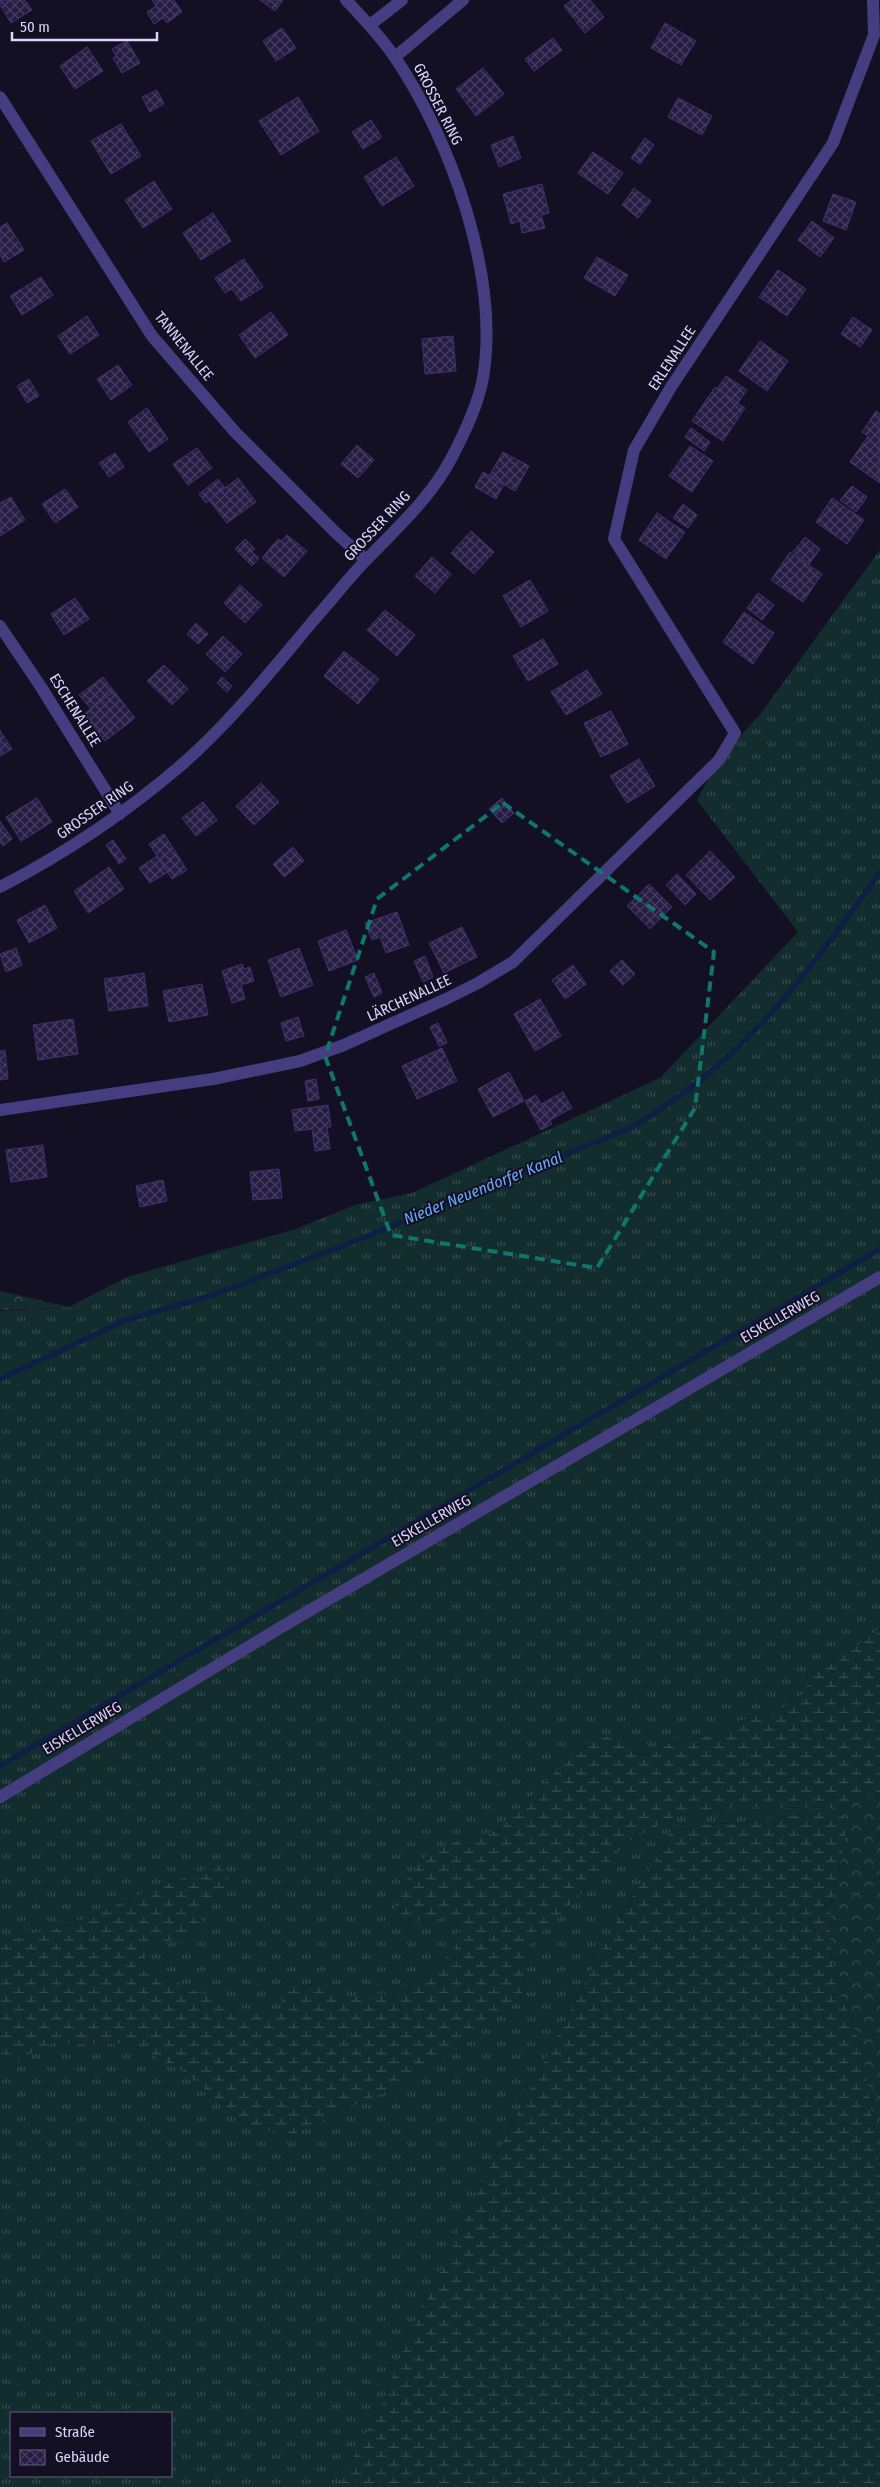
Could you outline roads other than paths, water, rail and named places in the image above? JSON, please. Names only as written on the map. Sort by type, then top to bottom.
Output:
[{"type":"street","name":"GROSSER RING","points":[[0,887],[67,850],[120,814],[180,766],[239,708],[366,560],[421,504],[451,459],[474,411],[482,378],[487,333],[483,278],[458,188],[442,142],[395,57],[370,24],[346,0]]},
{"type":"street","points":[[370,24],[402,0]]},
{"type":"street","name":"GROSSER RING","points":[[395,57],[463,0]]},
{"type":"street","name":"ERLENALLEE","points":[[735,733],[614,539],[634,450],[671,387],[833,142],[874,35],[873,0]]},
{"type":"street","name":"TANNENALLEE","points":[[0,97],[152,336],[235,432],[336,533],[366,560]]},
{"type":"street","name":"ESCHENALLEE","points":[[0,626],[41,687],[120,814]]},
{"type":"street","name":"LÄRCHENALLEE","points":[[0,1110],[213,1079],[300,1061],[344,1046],[478,983],[513,962],[719,760],[735,733]]},
{"type":"street","name":"EISKELLERWEG","points":[[0,1797],[283,1626],[880,1277]]},
{"type":"waterway","name":"Nieder Neuendorfer Kanal","points":[[0,1379],[126,1320],[213,1295],[358,1240],[632,1127],[671,1102],[707,1075],[740,1045],[799,980],[880,872]]},
{"type":"waterway","points":[[0,1766],[880,1249]]}]
